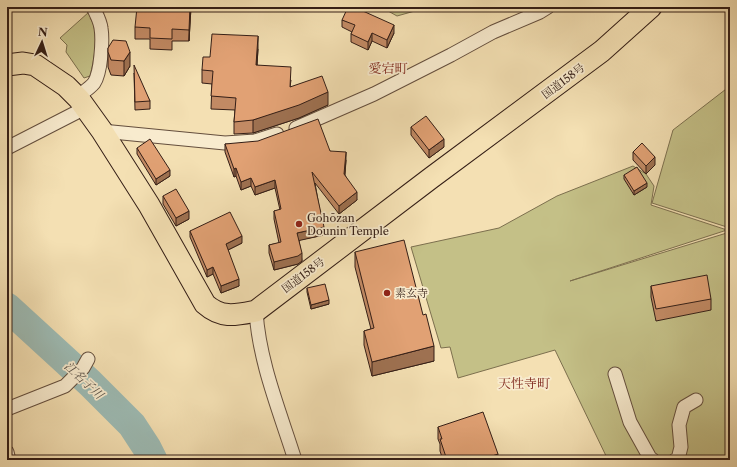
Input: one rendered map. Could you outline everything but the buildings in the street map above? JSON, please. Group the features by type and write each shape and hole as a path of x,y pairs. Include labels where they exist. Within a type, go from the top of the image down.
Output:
{"highway":[{"name":"国道158号","path":"7,65 23,63 35,65 66,86 81,102 102,131 149,205 205,304 222,314 233,315 256,311 424,183 596,56 651,7"}],"street":[{"path":"7,148 81,102 95,81 102,49 101,28 93,7"},
{"path":"102,131 225,143 255,141 302,125 374,94 493,32 540,12 548,7"},
{"path":"256,311 257,330 268,376 295,460"},
{"path":"7,409 65,386 85,363"},
{"path":"615,374 630,422 650,458 653,460"},
{"path":"675,460 678,459 681,447 678,425 684,407 696,400"},
{"path":"7,452 9,460"}],"shaded area":[{"path":"381,7 429,7 397,16"},
{"path":"89,12 92,16 90,18 95,30 95,46 90,76 84,78 66,52 67,45 60,38"},
{"path":"730,86 730,228 652,203 673,130"},
{"path":"633,166 646,174 654,186 651,205 727,230 570,281 730,232 730,460 608,460 555,350 458,378 450,347 441,348 411,247 499,228 557,196"}],"waterway":[{"name":"江名子川","path":"7,307 90,383 132,425 153,460"}],"place":[{"name":"Gohōzan Dounin Temple","path":"299,224"},
{"name":"素玄寺","path":"387,293"}],"district":[{"name":"愛宕町","path":"388,68"},
{"name":"天性寺町","path":"524,383"}]}
